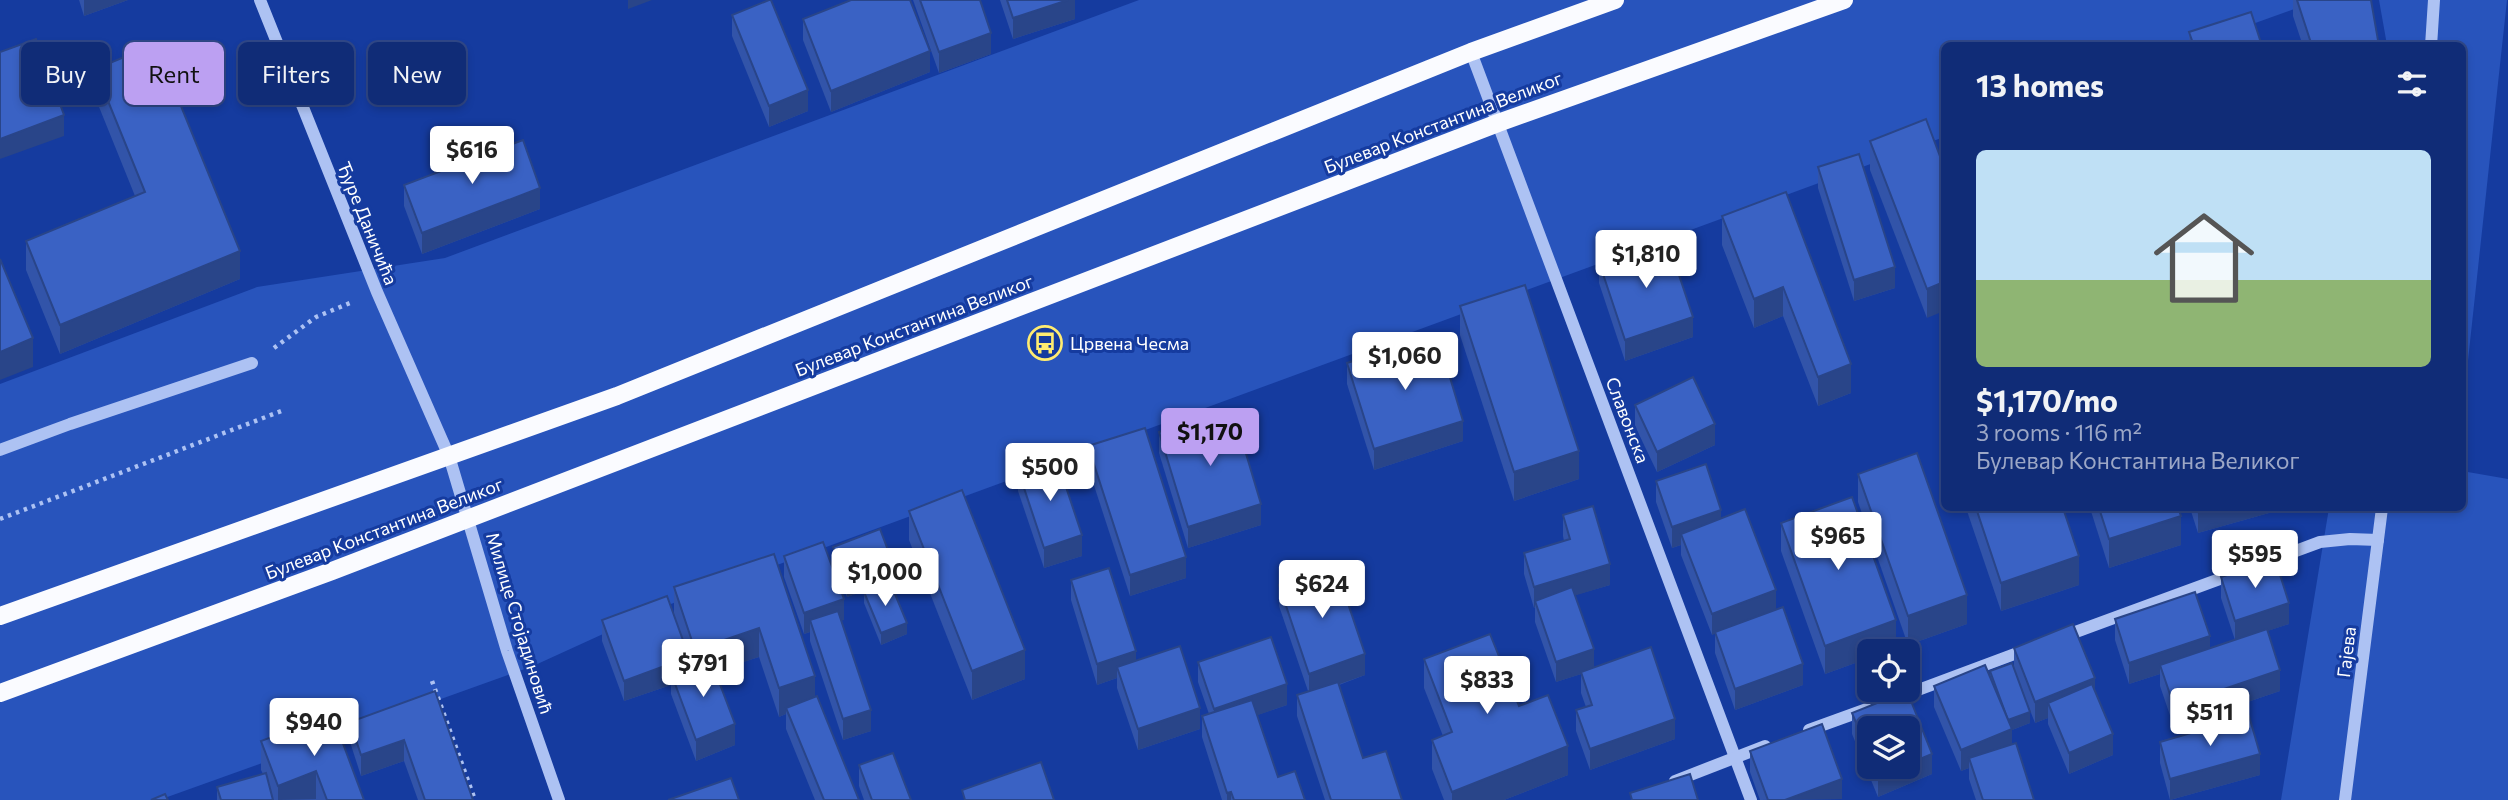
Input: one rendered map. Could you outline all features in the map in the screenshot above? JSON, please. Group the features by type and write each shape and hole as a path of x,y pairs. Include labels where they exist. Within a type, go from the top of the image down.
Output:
{"main road":[{"path":"0,616 617,396 1471,52 1615,0"},
{"name":"Булевар Константина Великог","path":"0,693 469,518 1498,123 1843,0"}],"street":[{"name":"Ђуре Даничића","path":"260,0 377,292 449,456"},
{"path":"2431,42 2434,0"},
{"name":"Славонска","path":"1471,52 1751,800"},
{"path":"0,450 252,363"},
{"name":"Милице Стојадиновић","path":"449,456 507,651 559,800"},
{"name":"Гајева","path":"2345,800 2382,511"},
{"path":"2047,642 2320,542 2378,540"},
{"path":"1801,733 2034,647"},
{"path":"1662,786 1775,743"}],"path":[{"path":"252,363 316,317 377,292"},
{"path":"0,519 284,410"},
{"path":"432,681 475,800"}],"shaded area":[{"path":"1139,0 2319,0 2202,42 1941,42 1941,138 660,608 533,666 159,800 0,800 0,384 257,287 445,258"},
{"path":"2379,0 2507,0 2466,379 2466,42 2386,42"},
{"path":"2466,472 2508,479 2508,800 2281,800 2329,511 2466,511"}],"building":[{"path":"769,0 808,90 769,106 732,15"},
{"path":"851,0 910,0 930,51 831,91 803,19"},
{"path":"920,0 980,0 991,33 939,52"},
{"path":"1007,0 1068,0 1013,18"},
{"path":"2297,0 2371,0 2378,42 2311,42"},
{"path":"2251,12 2261,42 2193,42 2189,32"},
{"path":"21,44 21,105 60,105 64,115 0,139 0,52"},
{"path":"124,57 124,105 181,105 240,251 60,325 26,241 145,192 110,105 110,63"},
{"path":"1926,119 1941,159 1941,283 1927,289 1870,141"},
{"path":"523,140 540,188 422,233 404,185"},
{"path":"1859,154 1895,267 1854,280 1818,167"},
{"path":"1786,192 1851,364 1818,377 1783,287 1754,299 1722,216"},
{"path":"1667,239 1693,317 1625,340 1599,262"},
{"path":"0,259 33,338 0,352"},
{"path":"1525,285 1579,451 1514,472 1460,306"},
{"path":"1437,334 1463,421 1374,449 1347,363"},
{"path":"1693,377 1715,424 1657,452 1635,405"},
{"path":"1233,410 1261,504 1188,527 1159,432"},
{"path":"1145,428 1186,557 1130,575 1088,446"},
{"path":"1917,453 1967,595 1908,616 1858,474"},
{"path":"1056,457 1082,535 1044,548 1018,470"},
{"path":"1706,464 1721,510 1672,527 1656,481"},
{"path":"962,490 1025,650 972,671 909,511"},
{"path":"1852,497 1896,620 1825,646 1781,523"},
{"path":"1593,506 1610,564 1534,587 1524,553 1570,539 1563,515"},
{"path":"1745,509 1776,590 1712,614 1681,534"},
{"path":"1977,511 2064,511 2079,556 2001,583"},
{"path":"2100,511 2179,511 2181,516 2109,539"},
{"path":"880,529 895,569 847,586 833,547"},
{"path":"823,542 844,599 804,613 784,556"},
{"path":"774,554 815,676 779,688 759,628 695,650 674,587"},
{"path":"2275,559 2289,603 2235,621 2221,577"},
{"path":"1335,565 1365,654 1309,674 1279,585"},
{"path":"1109,568 1136,651 1097,664 1071,580"},
{"path":"890,582 907,623 881,633 864,592"},
{"path":"1572,587 1594,649 1556,662 1535,601"},
{"path":"2195,592 2210,636 2129,663 2115,619"},
{"path":"667,596 689,657 624,681 602,620"},
{"path":"1783,607 1803,664 1735,689 1715,632"},
{"path":"838,611 871,710 843,719 810,620"},
{"path":"2073,624 2095,678 2035,702 2014,648"},
{"path":"2267,629 2280,670 2174,706 2160,665"},
{"path":"1490,634 1519,706 1548,695 1568,746 1452,792 1432,740 1452,732 1424,659"},
{"path":"1271,637 1287,684 1214,709 1198,662"},
{"path":"1180,646 1200,708 1138,729 1117,667"},
{"path":"1651,647 1675,719 1590,749 1576,710 1592,705 1581,672"},
{"path":"710,658 735,724 696,740 671,673"},
{"path":"2012,663 2030,712 2008,720 1990,671"},
{"path":"1985,665 2012,729 1961,750 1934,686"},
{"path":"1338,682 1363,758 1386,751 1402,800 1331,800 1297,695"},
{"path":"2092,684 2113,734 2069,753 2048,703"},
{"path":"435,691 473,800 425,800 404,740 361,755 350,722"},
{"path":"817,696 859,800 824,800 786,708"},
{"path":"1252,700 1278,777 1295,771 1305,800 1234,800 1231,792 1227,793 1202,716"},
{"path":"1880,702 1911,702 1917,716 1857,716 1857,725 1852,713"},
{"path":"332,714 364,800 327,800 316,771 278,786 261,741"},
{"path":"2249,716 2260,754 2170,779 2160,742"},
{"path":"1822,724 1842,779 1785,800 1768,800 1750,751"},
{"path":"1920,724 1932,754 1920,759"},
{"path":"2016,743 2034,800 1983,800 1969,758"},
{"path":"893,753 911,800 872,800 859,765"},
{"path":"1041,762 1054,800 965,800 962,790"},
{"path":"266,773 273,800 221,800 217,787"},
{"path":"1690,774 1698,800 1632,800 1630,793"},
{"path":"731,778 739,800 668,800"},
{"path":"165,794 168,800 151,800"}],"place":[{"name":"Црвена Чесма","path":"1045,343"}]}
